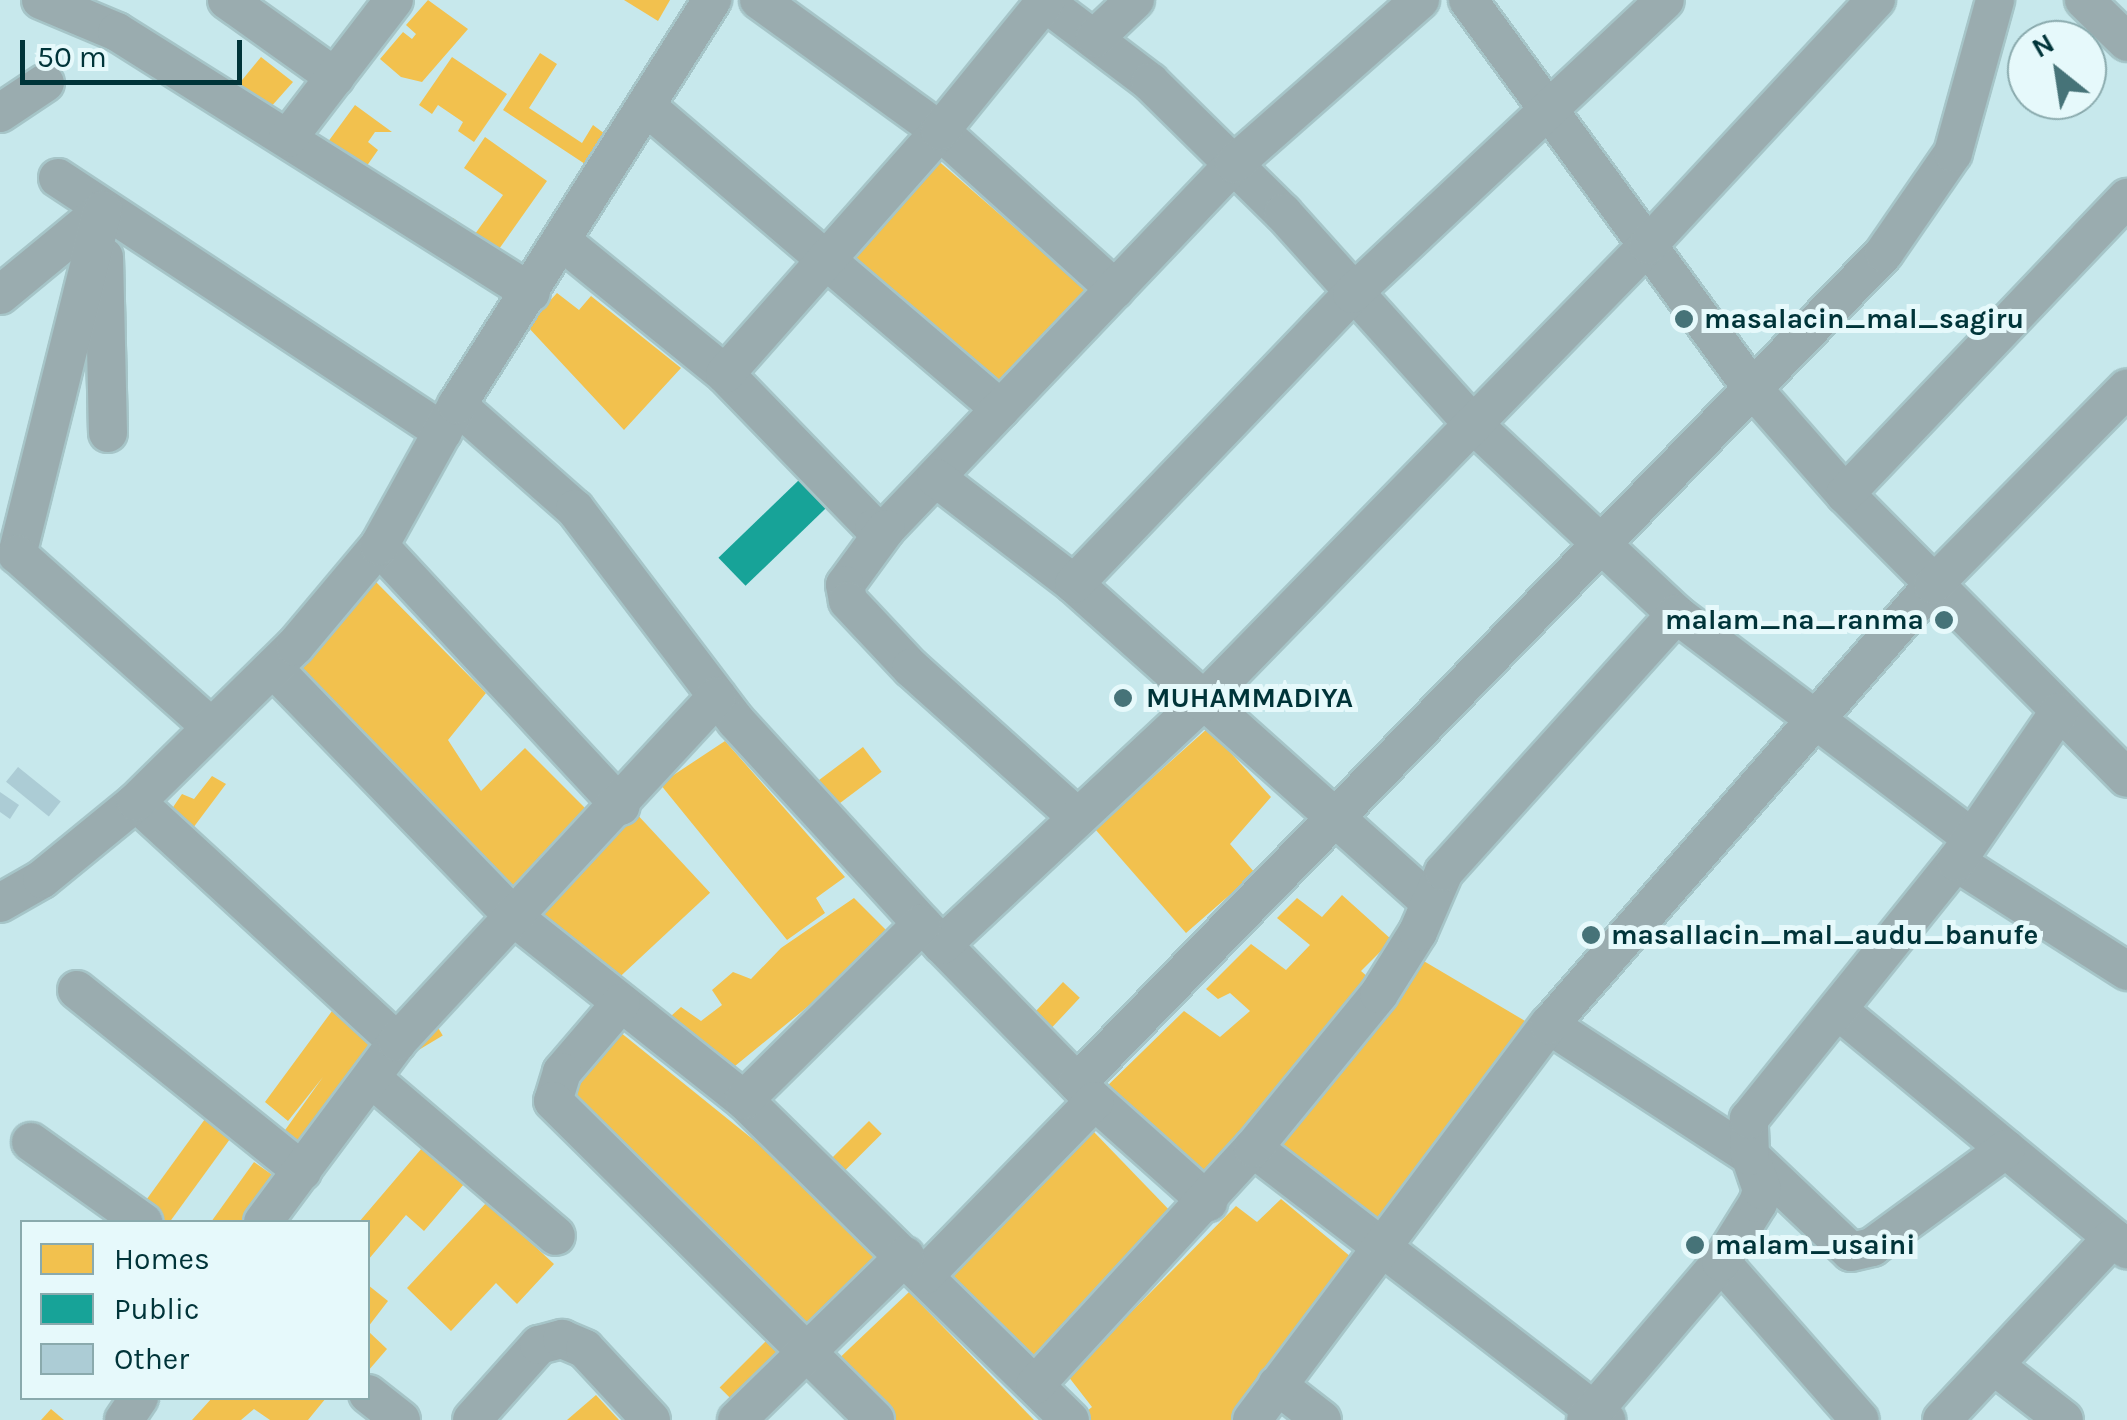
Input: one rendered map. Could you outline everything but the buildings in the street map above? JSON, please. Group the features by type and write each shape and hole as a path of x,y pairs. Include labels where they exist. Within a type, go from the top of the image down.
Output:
{"street":[{"path":"41,0 117,32 531,292"},
{"path":"227,0 335,77"},
{"path":"288,138 394,0"},
{"path":"0,904 42,879 136,802 274,668 379,546 450,418 564,243 712,0"},
{"path":"759,0 940,131 1114,289"},
{"path":"1095,38 1135,0"},
{"path":"1078,818 911,668 848,600 845,585 886,529 1234,164 1420,0"},
{"path":"1468,0 1754,389 1845,494 2127,778"},
{"path":"1074,584 1352,294 1665,0"},
{"path":"744,1100 932,934 1078,818 1202,702 1648,246 1876,0"},
{"path":"736,1420 915,1266 1086,1092 1332,816 1601,546 1884,252 1954,153 1995,0"},
{"path":"725,374 940,131 1044,1 1095,38 1234,164 1472,424 1676,614 1814,719 1964,849 2127,971"},
{"path":"0,113 45,83"},
{"path":"647,107 1000,409"},
{"path":"58,178 102,210 450,418 576,510 717,697 932,934 1086,1092 1208,1202"},
{"path":"1845,494 2127,198"},
{"path":"0,295 102,210"},
{"path":"102,210 108,433"},
{"path":"102,210 9,563 211,726"},
{"path":"564,243 725,374 874,528 886,529"},
{"path":"0,304 60,258"},
{"path":"1252,1420 1379,1244 1549,1025 1933,585 2127,388"},
{"path":"936,478 1074,584 1428,902"},
{"path":"379,546 621,806"},
{"path":"1036,1384 1254,1148 1379,994 1418,932 1444,872 1676,614"},
{"path":"274,668 515,918 744,1100 1070,1420"},
{"path":"265,1220 397,1042 621,806 717,697"},
{"path":"1254,1148 1596,1416 1721,1262 1762,1190 1750,1156 1749,1118 1964,849 2059,712"},
{"path":"136,802 397,1042"},
{"path":"78,990 302,1171"},
{"path":"621,1004 562,1072 553,1102 875,1420"},
{"path":"1839,1010 2120,1243 1942,1420"},
{"path":"1549,1025 1750,1156 1851,1252 1872,1247 2006,1148"},
{"path":"370,1078 556,1236"},
{"path":"31,1142 140,1220"},
{"path":"1721,1262 1860,1420"},
{"path":"472,1420 539,1345 562,1339 586,1349 651,1420"},
{"path":"1996,1367 2064,1420"},
{"path":"1278,1385 1322,1420"},
{"path":"370,1396 400,1420"}],"place":[{"name":"masalacin_mal_sagiru","path":"1684,319"},
{"name":"malam_na_ranma","path":"1944,620"},
{"name":"MUHAMMADIYA","path":"1123,698"},
{"name":"masallacin_mal_audu_banufe","path":"1591,935"},
{"name":"malam_usaini","path":"1695,1245"}]}
